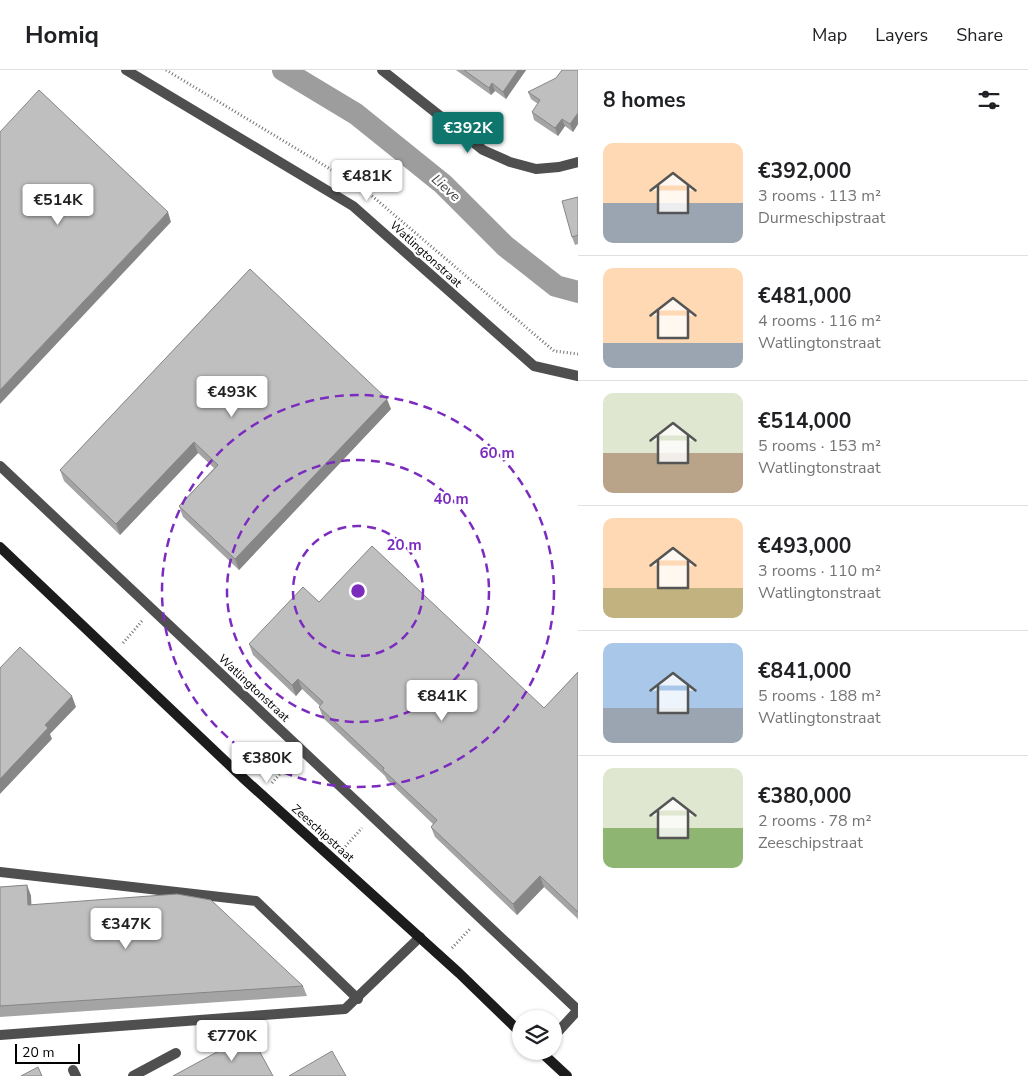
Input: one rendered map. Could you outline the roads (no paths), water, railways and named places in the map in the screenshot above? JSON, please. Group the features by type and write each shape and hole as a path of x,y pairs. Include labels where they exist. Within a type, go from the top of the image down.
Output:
{"main road":[{"name":"Zeeschipstraat","path":"0,548 262,795 420,937 512,1025"},
{"path":"550,1060 567,1076"}],"street":[{"name":"Watlingtonstraat","path":"126,70 353,206 534,366 578,376"},
{"path":"382,70 483,150 510,162 536,169 559,167 578,162"},
{"name":"Watlingtonstraat","path":"0,466 578,1010 562,1027"},
{"path":"0,872 256,901 358,999"},
{"path":"0,1034 345,1009 358,999 420,937"},
{"path":"133,1076 176,1054"}],"waterway":[{"name":"Lieve","path":"283,70 356,114 443,184 505,246 556,286 578,292"}]}
